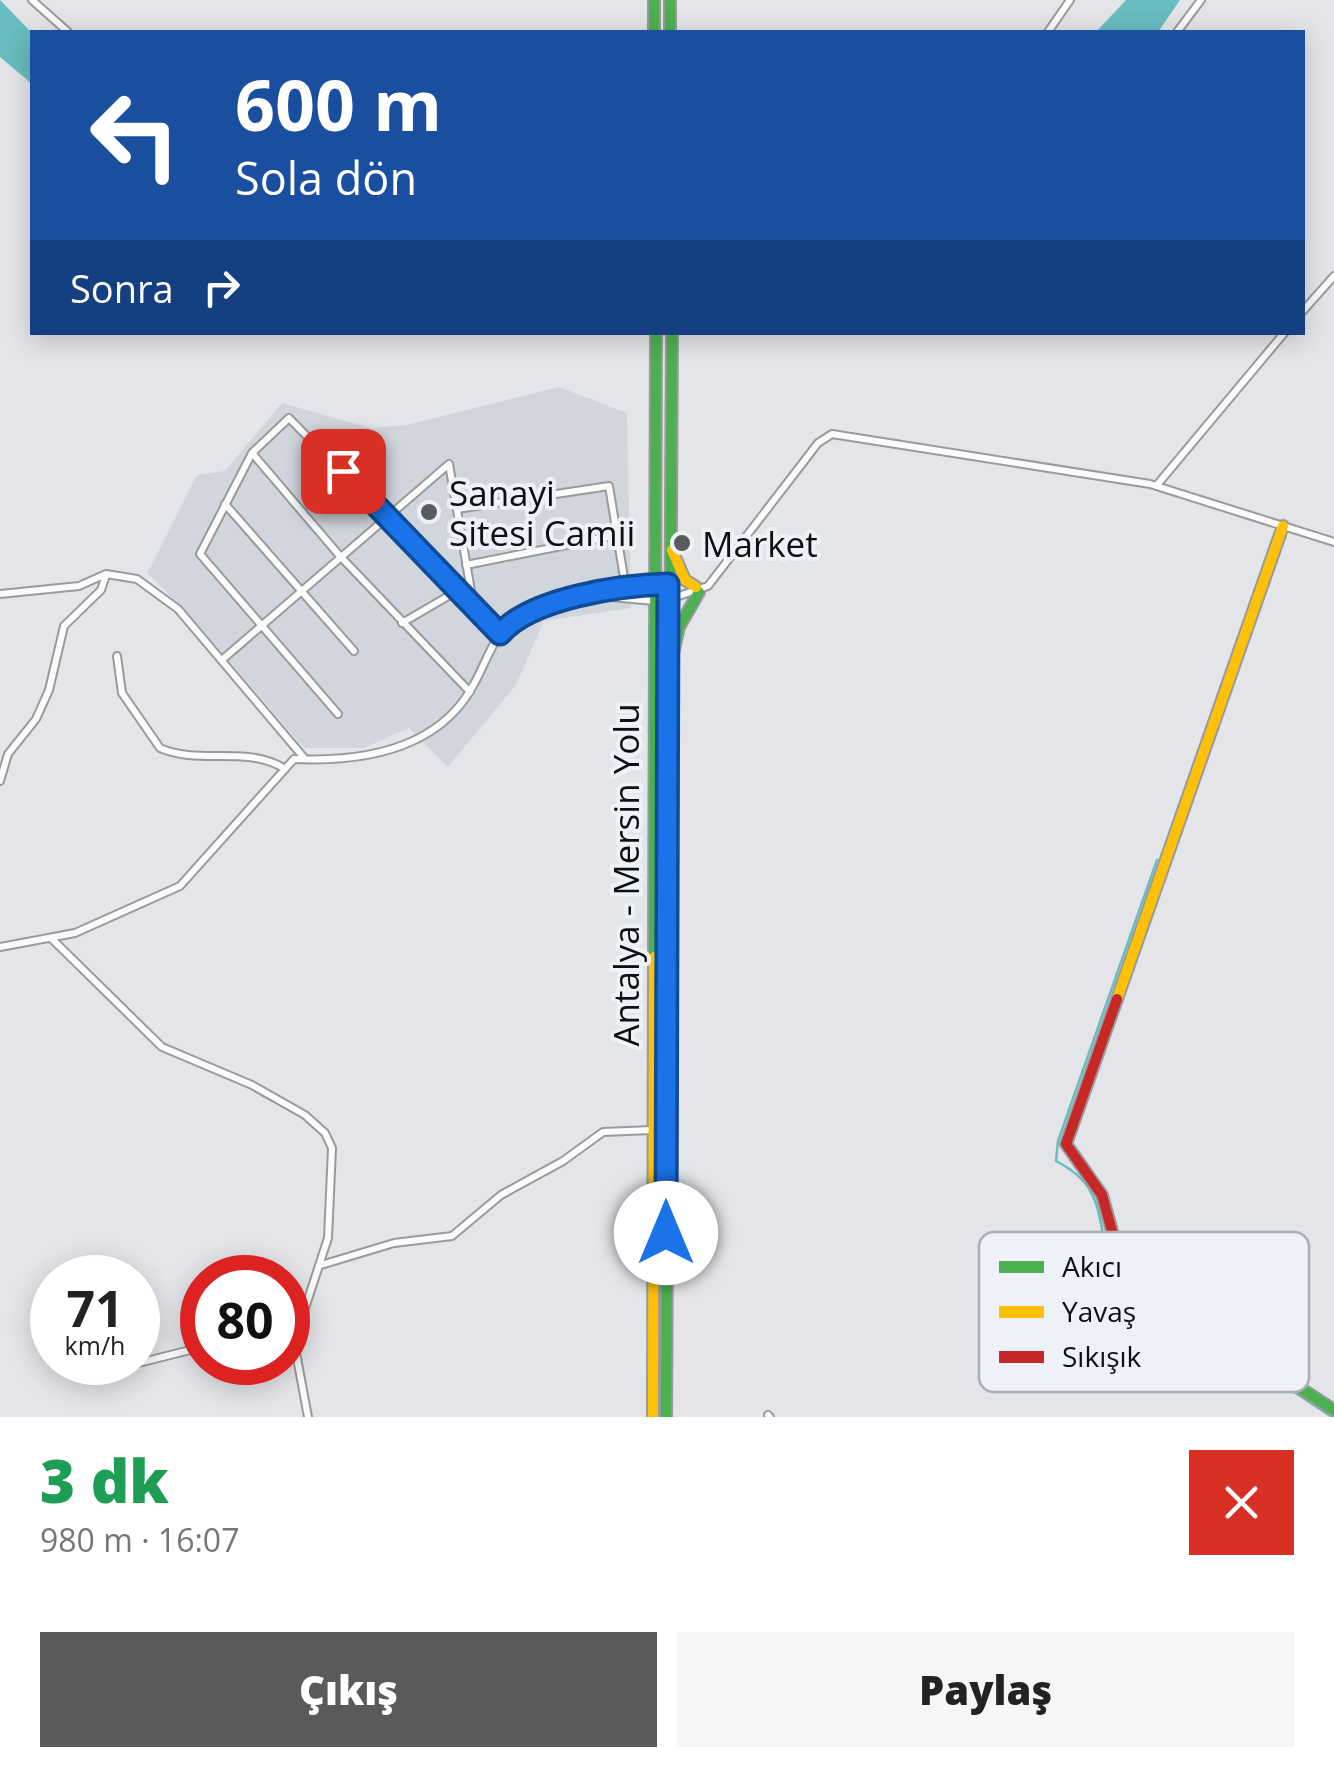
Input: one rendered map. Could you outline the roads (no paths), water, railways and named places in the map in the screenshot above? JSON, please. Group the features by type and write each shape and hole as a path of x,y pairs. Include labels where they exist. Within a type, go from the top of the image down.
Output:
{"main road":[{"path":"654,0 654,30"},
{"path":"670,0 670,30"},
{"name":"Antalya - Mersin Yolu","path":"653,1417 656,335"},
{"name":"Antalya - Mersin Yolu","path":"666,1417 667,676 672,337"},
{"path":"1109,1232 1103,1197 1093,1177 1070,1157 1066,1144 1283,526"},
{"path":"667,676 680,627 701,588 681,574 669,542"},
{"path":"654,584 668,584"},
{"path":"654,601 668,600"},
{"path":"1306,1392 1334,1410"}],"street":[{"path":"32,0 66,30"},
{"path":"1049,30 1070,0"},
{"path":"1178,30 1200,0"},
{"path":"1305,309 1334,276"},
{"path":"1157,486 1283,335"},
{"path":"338,714 200,554 252,453 289,418 500,634"},
{"path":"668,600 701,588 818,443 832,434 1157,486 1334,542"},
{"path":"252,453 339,555 470,692"},
{"path":"223,658 449,464 474,608"},
{"path":"456,509 610,486 626,590"},
{"path":"226,504 354,651"},
{"path":"466,565 617,534"},
{"path":"0,781 8,754 36,719 49,690 64,626 102,590 106,574"},
{"path":"0,594 79,586 106,574 137,579 178,608 306,760"},
{"path":"0,947 52,939 180,886 282,767 294,759 348,760 396,748 425,735 470,692 500,634 530,608 654,584"},
{"path":"668,584 701,588"},
{"path":"402,623 457,591"},
{"path":"594,596 654,601"},
{"path":"117,656 122,693 160,748 184,754 269,760 282,767"},
{"path":"52,939 94,975 162,1047 252,1085 318,1124 332,1148 332,1168 328,1238 310,1295"},
{"path":"321,1265 394,1243 452,1236 501,1195 563,1161 603,1132 652,1130"},
{"path":"302,1385 308,1417"}],"water":[{"path":"0,0 30,31 30,82 0,57"},
{"path":"1126,0 1180,0 1159,30 1098,30"}],"waterway":[{"path":"1103,1232 1087,1185 1056,1161 1058,1141 1157,860"},
{"path":"1294,1392 1332,1417"}],"place":[{"name":"Sanayi Sitesi Camii","path":"429,512"},
{"name":"Market","path":"682,543"}]}
